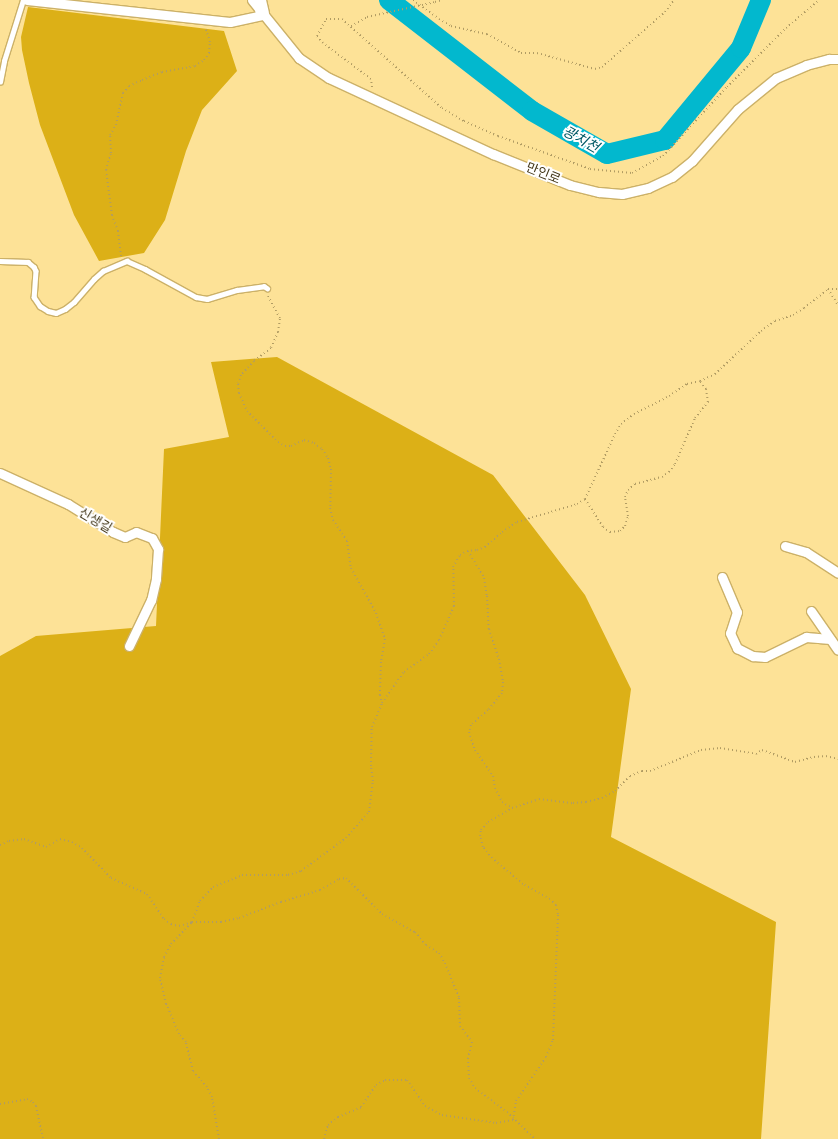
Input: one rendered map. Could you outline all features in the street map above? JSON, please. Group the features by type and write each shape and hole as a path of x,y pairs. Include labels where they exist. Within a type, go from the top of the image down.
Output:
{"street":[{"path":"27,0 230,22 262,9"},
{"name":"만인로","path":"252,0 262,9 287,46 308,65 329,78 493,154 570,185 599,192 622,194 648,188 672,177 692,162 738,109 776,78 806,65 829,59 838,59"},
{"name":"신생길","path":"0,473 68,504 113,532 125,537 136,532 152,538 158,549 156,579 151,600 129,646"},
{"path":"785,546 806,552 838,573"},
{"path":"722,577 737,612 730,633 737,648 753,656 765,656 806,637 830,638"},
{"path":"812,611 838,650"}],"lane":[{"path":"0,82 4,61 23,0"},
{"path":"0,261 28,262 34,267 36,271 34,297 40,306 48,311 56,313 65,309 74,302 103,271 123,262 133,262 196,298 207,299 237,290 264,286 266,288"}],"path":[{"path":"413,0 451,26 487,34 521,53 537,53 595,69 602,67 665,12 674,0"},
{"path":"351,26 367,17 442,0"},
{"path":"374,98 371,79 323,44 317,36 326,19 342,19 442,108 464,121 498,136 590,169 632,173 663,156 786,28 819,0"},
{"path":"123,262 120,253 118,230 112,215 106,170 112,153 110,135 116,125 123,93 129,86 142,80 162,72 195,66 204,60 209,53 210,42 204,20"},
{"path":"266,288 271,305 280,319 278,332 271,348 254,360 241,375 238,384 240,393 247,411 278,442 285,446 292,446 304,440 314,443 322,449 328,458 331,469 330,508 333,520 347,541 351,568 376,613 385,639 381,662 380,695 382,702"},
{"path":"219,1139 212,1097 207,1087 193,1071 186,1042 179,1034 166,1004 160,978 164,957 171,944 192,922 200,901 213,887 242,875 288,875 301,871 332,849 356,828 369,812 372,800 372,727 382,702 404,672 429,654 439,640 454,606 452,577 453,567 456,560 467,550 477,550 485,547 502,532 517,522 577,504 584,499 615,434 622,424 634,414 669,396 687,384 700,381 715,374 761,331 775,321 793,315 828,289 838,289"},
{"path":"828,289 838,305"},
{"path":"584,499 603,527 610,532 620,531 625,526 628,516 625,497 628,490 635,484 662,477 669,472 675,464 695,418 708,402 706,389 700,381"},
{"path":"467,550 484,578 487,596 489,629 499,659 503,682 502,692 488,710 470,725 469,732 475,750 493,776 495,788 502,802 512,808"},
{"path":"513,1120 516,1101 546,1056 553,1040 558,914 556,905 550,899 523,884 492,858 483,848 480,836 481,830 488,822 512,808 540,799 573,803 586,802 602,798 616,791 630,776 650,771 701,750 720,748 756,754 762,750 795,762 814,757 826,756 838,759"},
{"path":"0,845 9,841 24,839 46,847 60,839 72,842 82,848 111,878 147,894 164,919 171,924 179,926 192,922 221,922 239,918 281,902 320,890 339,879 346,878 382,914 416,932 426,945 439,953 445,963 459,998 460,1026 472,1042 468,1058 469,1078 475,1088 507,1112 513,1120 535,1139"},
{"path":"324,1139 328,1125 338,1117 361,1107 376,1085 385,1080 407,1080 426,1106 442,1115 496,1123 513,1120"},
{"path":"0,1104 27,1099 33,1102 36,1106 42,1139"}],"shaded area":[{"path":"28,7 224,31 237,71 202,110 186,151 165,220 144,253 99,261 74,215 40,125 29,83 22,50 21,37"},
{"path":"277,357 493,475 585,595 631,689 611,837 776,922 761,1139 0,1139 0,656 36,636 156,626 164,449 229,437 211,362"}],"waterway":[{"name":"광치천","path":"389,0 532,111 607,154 665,140 741,48 761,0"}]}
